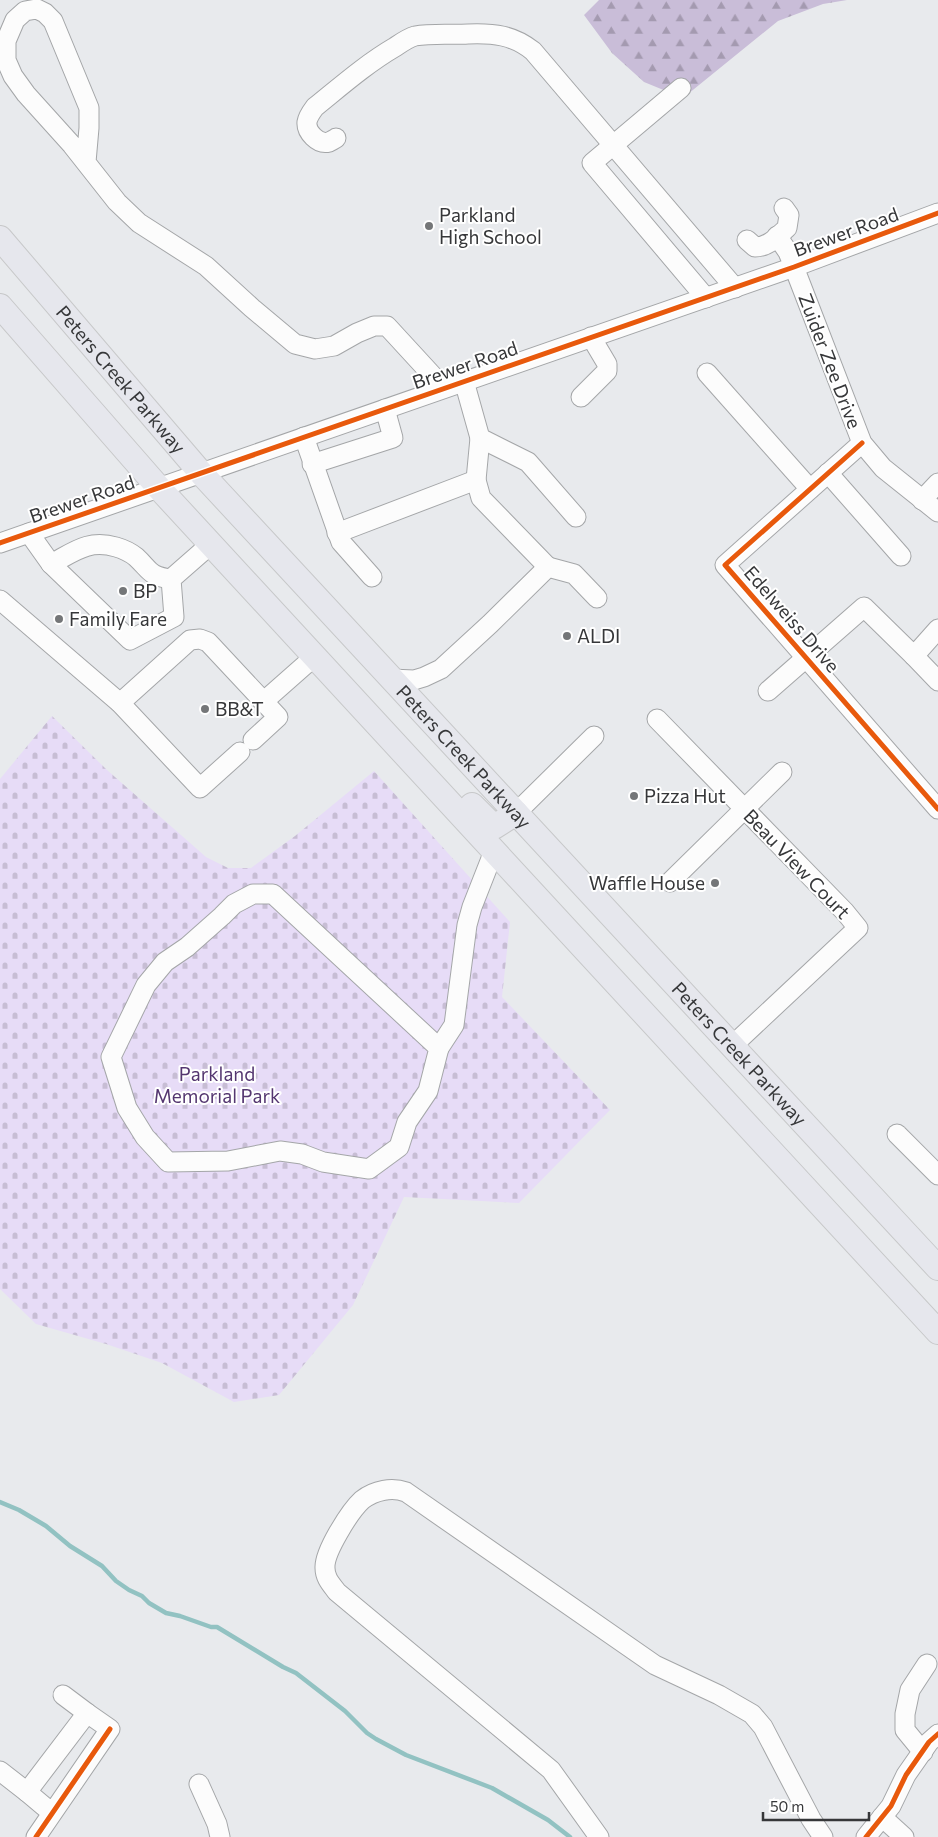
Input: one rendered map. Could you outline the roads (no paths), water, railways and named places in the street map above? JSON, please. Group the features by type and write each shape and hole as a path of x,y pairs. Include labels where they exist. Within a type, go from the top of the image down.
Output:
{"main road":[{"name":"Peters Creek Parkway","path":"0,238 200,473 938,1268"},
{"path":"0,306 159,488 938,1332"},
{"path":"318,660 437,769 494,827 516,813"}],"street":[{"path":"86,162 89,108 53,21 35,4 15,20 6,41 6,60 13,76 26,94 86,162 117,202 139,223 206,266 295,344 315,349 334,346 374,326 387,326 444,388"},
{"path":"336,138 329,142 322,142 315,138 309,131 307,123 309,116 315,107 374,59 414,36 482,34 506,36 526,45 533,51 735,288"},
{"path":"681,88 592,164 706,298"},
{"path":"747,240 755,247 760,247 766,245 787,228 789,215 784,208"},
{"name":"Brewer Road","path":"0,543 735,288 938,213"},
{"name":"Zuider Zee Drive","path":"777,236 788,252 862,443 883,468 938,512"},
{"path":"581,397 608,371 607,364 591,337"},
{"path":"707,372 810,489"},
{"path":"464,381 480,438 476,480 481,498 548,567 574,574 597,598"},
{"path":"312,464 393,438 384,409"},
{"path":"304,437 341,542 372,577"},
{"path":"480,438 528,462 576,517"},
{"name":"Edelweiss Drive","path":"862,443 724,565 938,809"},
{"path":"828,473 901,556"},
{"path":"337,533 476,480"},
{"path":"922,500 938,483"},
{"path":"29,533 51,564 130,640 174,617"},
{"path":"51,564 90,544 99,543 122,549 135,556 156,577 171,579 211,544"},
{"path":"391,679 414,680 441,669 548,567"},
{"path":"171,579 174,617 190,640"},
{"path":"0,600 120,703 200,788 278,717 208,642 200,639 190,640 120,703"},
{"path":"768,691 864,607 938,681"},
{"path":"914,656 938,629"},
{"path":"263,702 318,660"},
{"name":"Beau View Court","path":"657,719 845,912 858,928 732,1046"},
{"path":"516,813 594,736"},
{"path":"670,882 743,808 782,772"},
{"path":"438,1048 273,894 253,894 234,904 187,947 165,962 146,985 111,1057 128,1108 145,1137 168,1162 228,1161 280,1151 302,1154 323,1162 369,1169 399,1147 407,1122 428,1092 438,1048 454,1026 467,925 494,851"},
{"path":"897,1134 938,1174"},
{"path":"599,1837 551,1770 337,1592 328,1581 325,1567 330,1550 341,1527 362,1500 379,1491 397,1489 406,1492 655,1665 719,1695 752,1714 763,1727 823,1837"},
{"path":"922,1752 906,1730 905,1714 910,1690 927,1664"},
{"path":"36,1837 110,1729 63,1695"},
{"path":"27,1792 87,1713"},
{"path":"866,1837 891,1806 906,1776 922,1752 938,1734"},
{"path":"0,1771 52,1813"},
{"path":"200,1784 217,1824 220,1837"},
{"path":"882,1817 904,1837"}],"waterway":[{"path":"0,1502 19,1510 46,1526 70,1546 102,1566 116,1581 166,1613 211,1627 217,1627 296,1673 345,1711 367,1733 376,1739 406,1755 492,1788 548,1820 570,1837"}],"place":[{"name":"Parkland High School","path":"429,226"},
{"name":"BP","path":"123,591"},
{"name":"Family Fare","path":"59,619"},
{"name":"ALDI","path":"567,636"},
{"name":"BB&T","path":"205,709"},
{"name":"Pizza Hut","path":"634,796"},
{"name":"Waffle House","path":"715,883"}],"park label":[{"name":"Parkland Memorial Park","path":"217,1085"}]}
